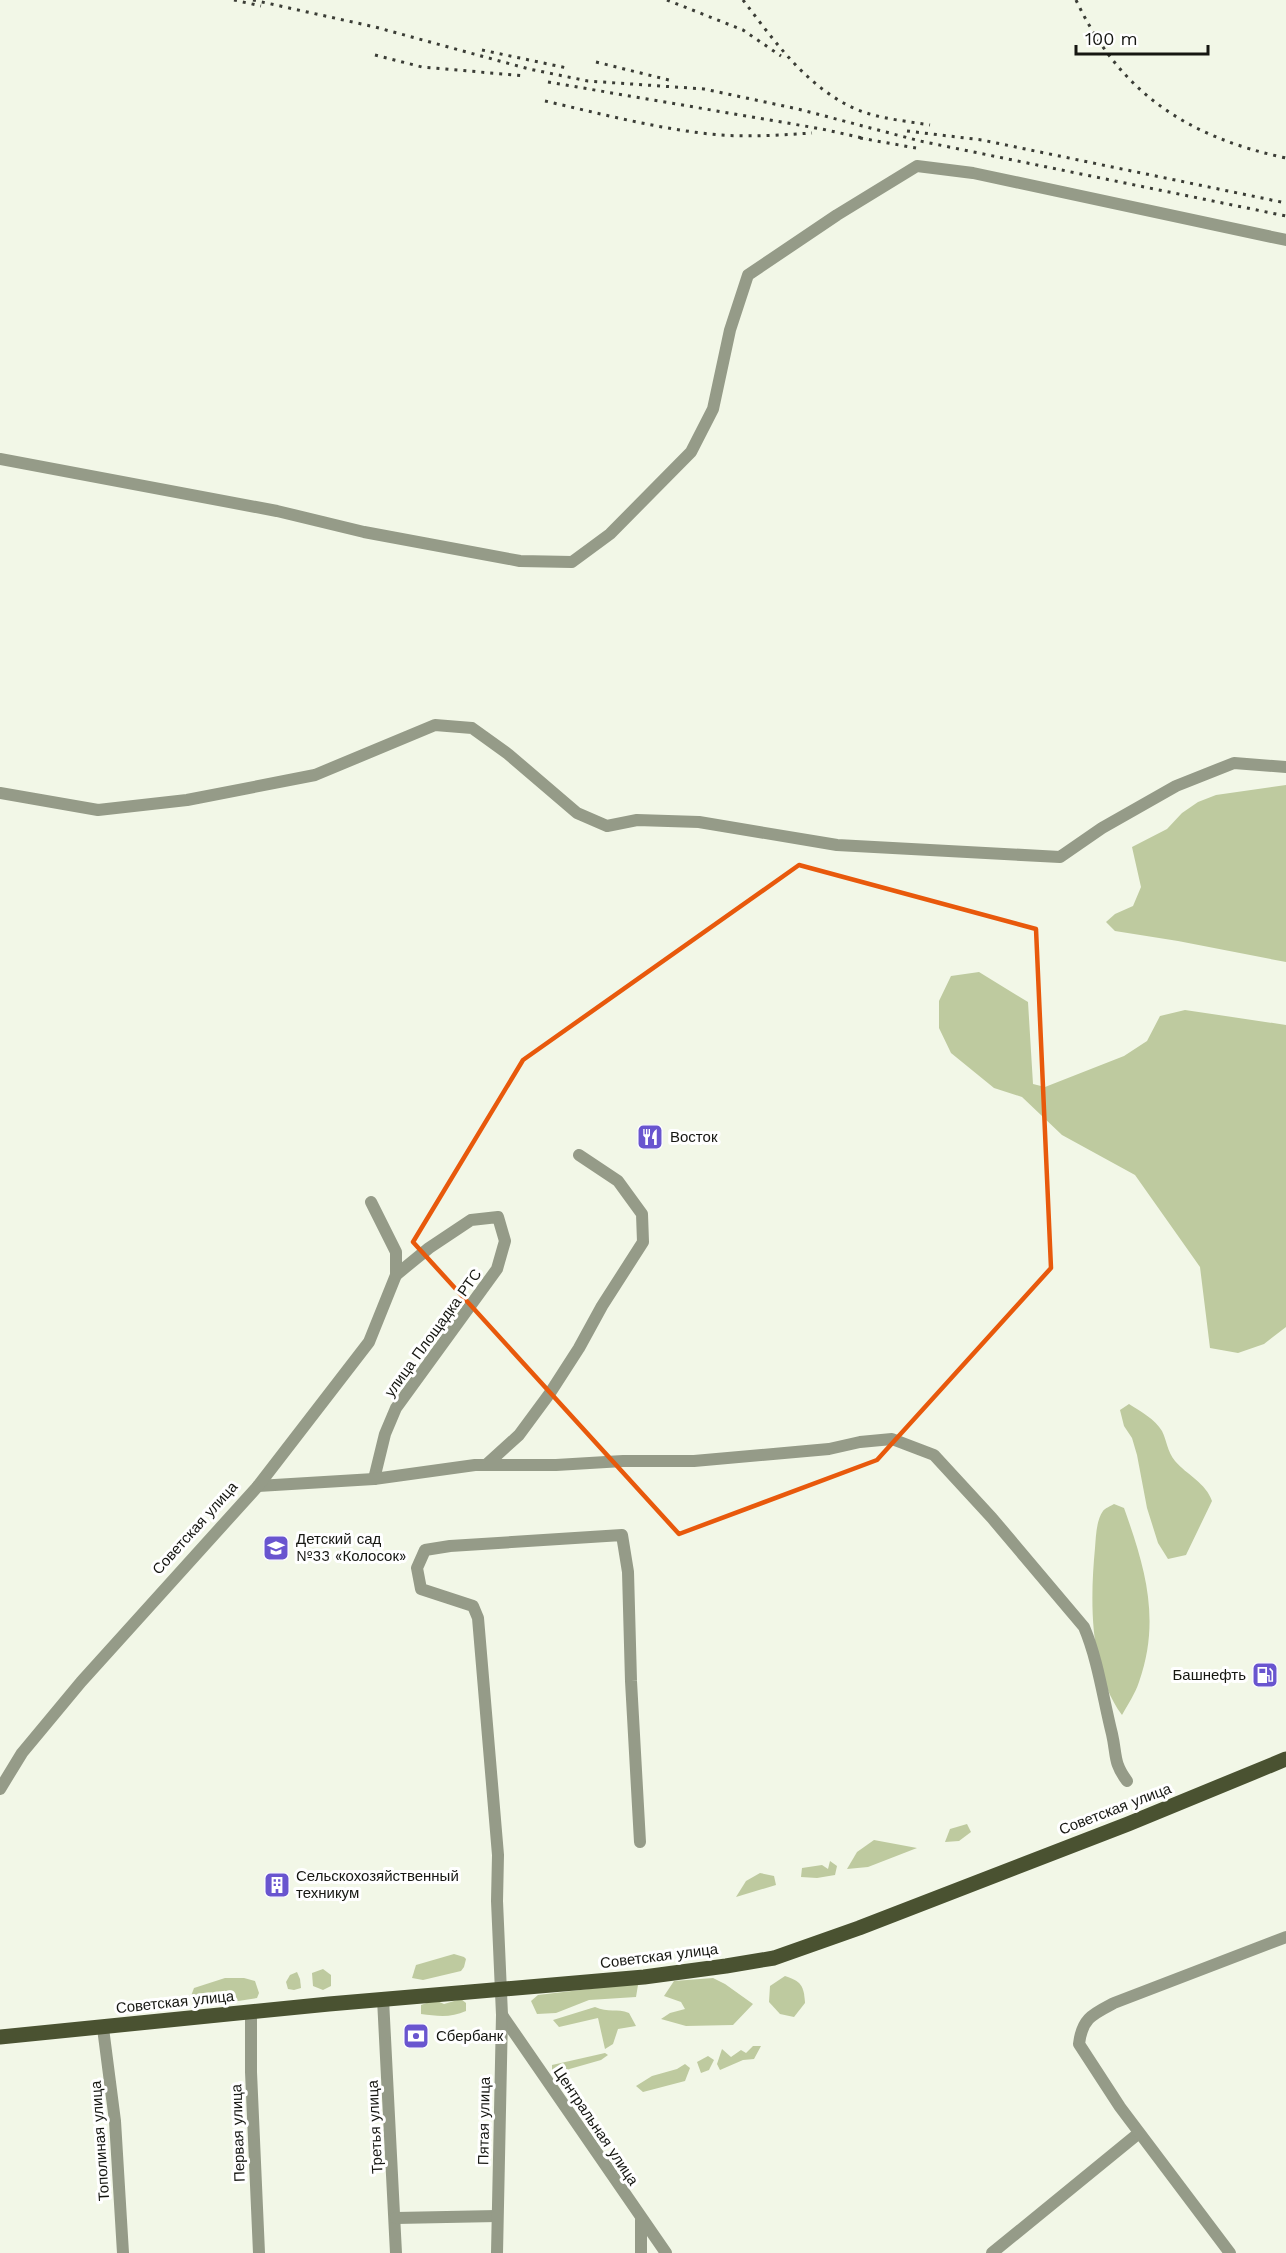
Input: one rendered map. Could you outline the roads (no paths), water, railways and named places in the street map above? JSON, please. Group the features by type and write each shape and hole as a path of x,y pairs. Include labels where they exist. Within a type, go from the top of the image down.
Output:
{"main road":[{"name":"Советская улица","path":"0,2037 383,1999 644,1977 774,1958 859,1928 1128,1824 1286,1759"}],"street":[{"path":"0,459 230,502 364,532 520,561 572,562 610,534 691,452 713,409 730,330 747,275 916,166 973,173 1286,240"},
{"path":"0,793 98,810 187,800 315,775 435,725 472,728 508,754 578,813 607,826 637,820 699,822 837,845 1060,857 1102,828 1176,786 1234,763 1286,767"},
{"path":"486,1465 519,1435 550,1393 643,1242 642,1214 618,1181 579,1155"},
{"name":"улица Площадка РТС","path":"258,1486 369,1342 396,1275 396,1252 371,1202"},
{"name":"улица Площадка РТС","path":"374,1479 385,1434 396,1408 497,1269 505,1241 498,1216 471,1220 429,1248 396,1275"},
{"path":"258,1486 374,1479 486,1465 694,1461 829,1449 860,1442 892,1439 934,1455 992,1518 1084,1626 1091,1642 1117,1767 1127,1781"},
{"name":"Советская улица","path":"0,1789 22,1753 81,1682 258,1486"},
{"name":"Пятая улица","path":"498,2253 502,2015 497,1900 498,1855 478,1618 473,1606 422,1589 417,1569 425,1550 450,1546 622,1535 628,1572 631,1681 640,1842"},
{"path":"1230,2253 1139,2133 1078,2044 1080,2031 1089,2017 1114,2003 1285,1938"},
{"name":"Третья улица","path":"383,1999 396,2253"},
{"name":"Первая улица","path":"251,2012 251,2072 259,2253"},
{"name":"Центральная улица","path":"502,2015 666,2253"},
{"name":"Тополиная улица","path":"103,2028 115,2121 123,2253"},
{"path":"992,2253 1139,2133"},
{"path":"396,2218 497,2216"},
{"path":"641,2253 642,2220"}],"railway":[{"path":"234,0 261,6"},
{"path":"253,0 375,27 529,69 588,81 704,89 798,109 920,141 1286,216"},
{"path":"667,0 743,30 781,56"},
{"path":"743,0 780,48 823,90 858,110 876,116 930,125"},
{"path":"1076,0 1113,61 1160,106 1218,138 1286,158"},
{"path":"482,50 567,68"},
{"path":"375,55 422,67 526,76"},
{"path":"596,62 669,80"},
{"path":"548,82 822,129 867,139"},
{"path":"545,101 698,133 743,136 812,133"},
{"path":"907,131 982,140 1286,203"},
{"path":"860,138 916,148"}],"place":[{"name":"Восток","path":"650,1137"},
{"name":"Детский сад №33 «Колосок»","path":"276,1548"},
{"name":"Башнефть","path":"1265,1675"},
{"name":"Сельскохозяйственный техникум","path":"277,1885"},
{"name":"Сбербанк","path":"416,2036"}]}
